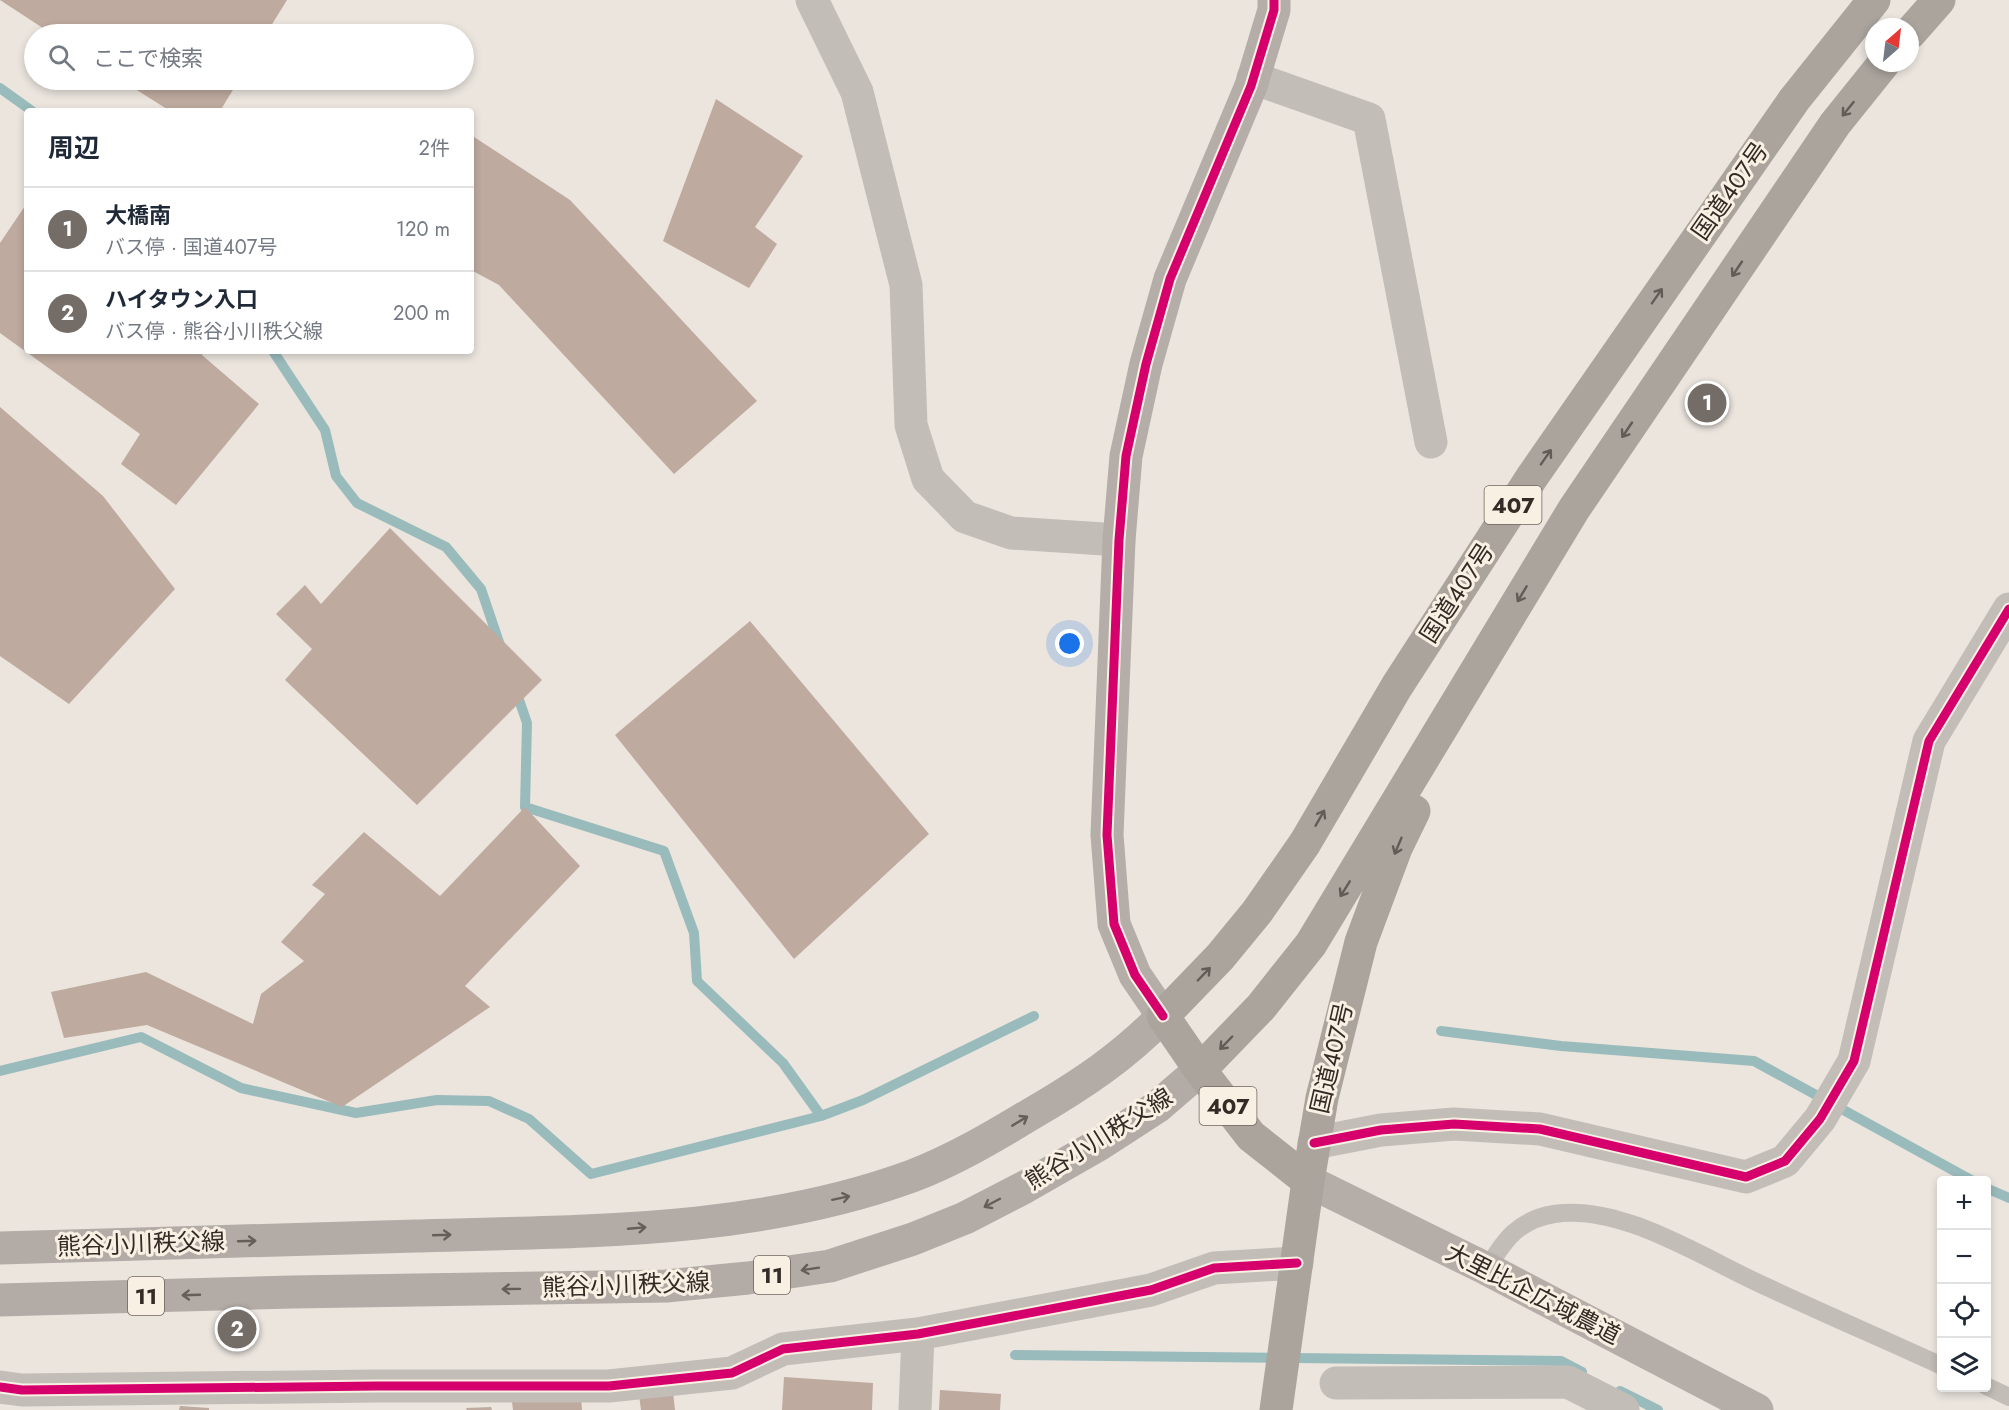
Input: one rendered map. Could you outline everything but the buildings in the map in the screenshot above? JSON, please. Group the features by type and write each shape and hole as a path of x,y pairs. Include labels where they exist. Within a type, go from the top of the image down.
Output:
{"highway":[{"name":"国道407号","path":"1163,1016 1220,957 1263,903 1305,843 1397,686 1532,477 1794,100 1874,0"},
{"path":"1919,23 1939,0"},
{"name":"国道407号","path":"1200,1070 1262,1007 1311,944 1574,508 1836,124 1877,72"},
{"name":"国道407号","path":"1278,1396 1308,1180 1324,1087 1361,942 1396,848 1494,641"},
{"name":"407","path":"1163,1016 1200,1070 1251,1136 1308,1180"}],"main road":[{"name":"熊谷小川秩父線","path":"0,1248 633,1229 784,1210 852,1196 914,1175 988,1140 1057,1100 1117,1060 1163,1016"},
{"name":"熊谷小川秩父線","path":"0,1300 292,1292 666,1286 748,1278 830,1266 923,1235 965,1218 1025,1187 1100,1144 1157,1107 1200,1070"}],"street":[{"path":"812,0 857,92 906,285 911,425 928,479 965,517 1011,533 1119,540"},
{"path":"1163,1016 1135,975 1114,924 1107,835 1119,540 1126,456 1146,364 1170,279 1253,78 1274,10 1274,0"},
{"path":"1253,78 1369,119 1431,442"},
{"path":"1314,1143 1381,1130 1454,1124 1540,1129 1746,1177 1785,1161 1820,1119 1854,1061 1929,741 2009,609"},
{"name":"大里比企広域農道","path":"1308,1180 1487,1269 1757,1410"},
{"path":"15,1396 377,1386 610,1398 732,1373 783,1349 918,1334 1150,1290 1214,1268 1297,1263"},
{"path":"915,1410 918,1334"},
{"path":"1336,1383 1568,1382 1623,1410"}],"lane":[{"path":"1487,1269 1511,1233 1530,1221 1553,1214 1596,1215 1638,1226 1765,1287 1937,1364"},
{"path":"1991,1388 2009,1397"}],"waterway":[{"path":"0,88 28,108"},
{"path":"275,354 325,430 336,476 357,503 446,547 481,589 501,648"},
{"path":"515,688 527,723 525,807 664,851 694,933 697,981 783,1063 821,1116"},
{"path":"0,1071 141,1037 241,1088 356,1113 437,1100 489,1101 529,1119 591,1174 821,1116 863,1100 1034,1016"},
{"path":"1441,1031 1561,1046 1754,1061 1964,1176"},
{"path":"1991,1190 2009,1198"},
{"path":"1015,1355 1561,1361 1582,1372"},
{"path":"1620,1391 1658,1410"}],"cycle path":[{"path":"1163,1016 1135,975 1114,924 1107,835 1119,540 1126,456 1146,364 1170,279 1251,86 1274,10 1274,0"},
{"path":"1314,1143 1381,1130 1454,1124 1540,1129 1746,1177 1785,1161 1820,1119 1854,1061 1929,741 2009,609"},
{"path":"0,1387 22,1390 609,1386 732,1373 783,1349 918,1334 1151,1290 1214,1268 1297,1263"}],"place":[{"name":"大橋南","path":"1707,403"},
{"name":"ハイタウン入口","path":"237,1329"}]}
